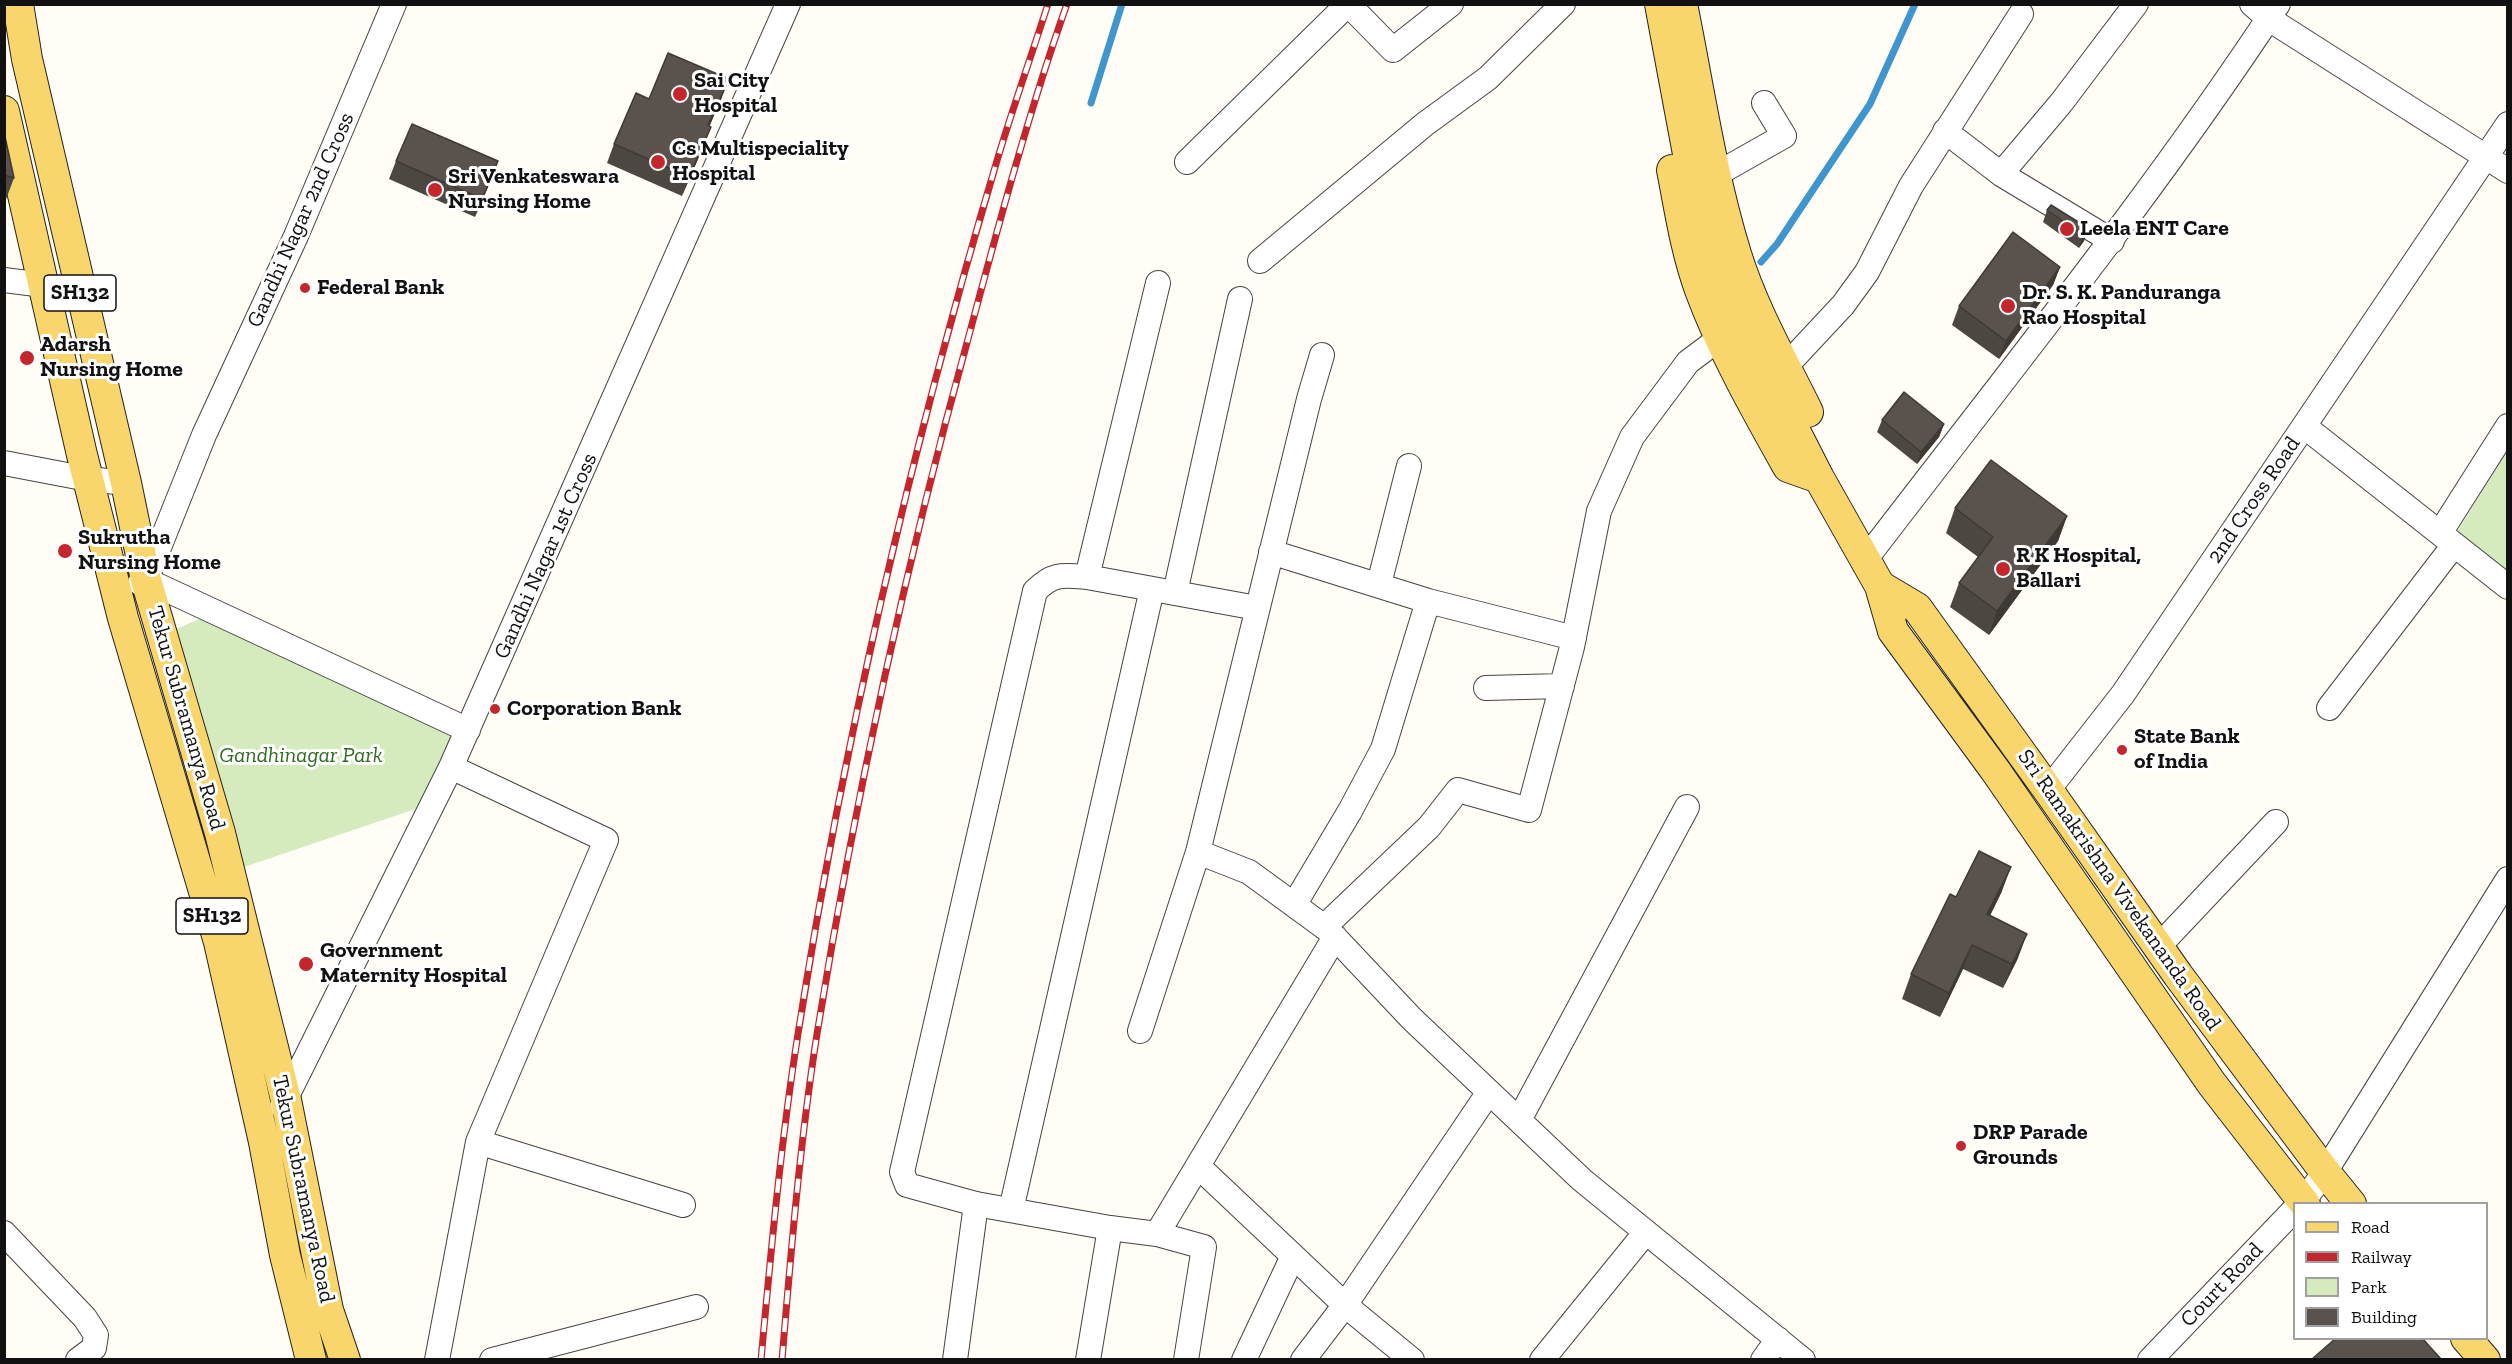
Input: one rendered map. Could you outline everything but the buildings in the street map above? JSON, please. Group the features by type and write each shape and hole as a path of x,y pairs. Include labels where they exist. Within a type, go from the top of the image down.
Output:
{"main road":[{"name":"Tekur Subramanya Road","path":"18,4 27,59 126,483 146,580 220,833 286,1100 328,1311 345,1359"},
{"path":"1640,4 1687,248 1700,290 1720,338 1788,467 1819,478 1821,441 1737,256 1715,175 1682,4"},
{"name":"Sri Ramakrishna Vivekananda Road","path":"1660,4 1694,186 1716,261 1742,327 1819,478 1880,586 1893,631 1995,770 2212,1084 2299,1202"},
{"name":"SH132","path":"4,111 85,467"},
{"name":"Tekur Subramanya Road","path":"85,467 117,595 219,942 264,1143 285,1255 311,1359"},
{"name":"Sri Ramakrishna Vivekananda Road","path":"1880,586 1917,608 2158,947 2325,1172 2350,1202"},
{"path":"2468,1340 2485,1359"}],"street":[{"name":"Gandhi Nagar 2nd Cross","path":"146,580 204,435 296,236 394,4"},
{"name":"Gandhi Nagar 1st Cross","path":"264,1143 451,767 788,4"},
{"path":"1187,162 1348,4 1393,50 1451,4"},
{"path":"1260,261 1425,123 1488,78 1563,4"},
{"path":"2001,174 2061,103 2136,4"},
{"path":"1865,560 2112,241 2238,66 2266,9 2508,171"},
{"path":"1786,366 1843,305 1867,272 1911,186 2021,14"},
{"path":"1715,175 1784,136 1764,104"},
{"name":"2nd Cross Road","path":"2048,790 2123,694 2508,124"},
{"path":"1945,131 2001,174 2112,241"},
{"path":"4,280 44,285"},
{"path":"1087,577 1158,283"},
{"path":"1011,1210 1164,591 1240,299"},
{"path":"1157,1234 1198,1166 1329,932 1429,827 1458,790 1529,810 1574,638 1599,512 1632,436 1688,362 1720,338"},
{"path":"1140,1031 1198,852 1257,608 1322,355"},
{"path":"2304,426 2508,587"},
{"path":"2329,708 2447,539 2508,426"},
{"path":"4,463 85,467 126,483"},
{"path":"1379,584 1409,466"},
{"path":"1271,552 1428,601 1574,638"},
{"path":"1186,1359 1204,1247 1157,1234 976,1204 907,1185 902,1172 1035,591 1046,580 1060,575 1087,577 1257,608"},
{"path":"117,595 146,580 468,730"},
{"path":"1294,905 1350,811 1383,749 1428,601"},
{"path":"1486,688 1562,686"},
{"path":"437,1359 478,1142 606,840 451,767"},
{"path":"1519,1120 1687,807"},
{"path":"2158,947 2276,822"},
{"path":"1198,852 1249,872 1329,932 1412,1019 1582,1180 1803,1359"},
{"name":"Court Road","path":"2303,1202 2500,907 2508,879"},
{"path":"1303,1359 1345,1305 1489,1092"},
{"path":"478,1142 683,1205"},
{"path":"1198,1166 1345,1305 1412,1359"},
{"path":"955,1359 976,1204"},
{"name":"Court Road","path":"2150,1359 2293,1213"},
{"path":"1088,1359 1110,1228"},
{"path":"1542,1359 1646,1232"},
{"path":"4,1233 85,1318 96,1335 94,1348 78,1359"},
{"path":"1244,1359 1293,1256"},
{"path":"492,1359 696,1307"},
{"path":"1763,1359 1778,1339"}],"green space":[{"path":"2507,452 2507,571 2457,532"},
{"name":"Gandhinagar Park","path":"202,618 462,733 427,805 244,867 173,630"}],"waterway":[{"path":"1091,103 1122,4"},
{"path":"1761,262 1777,244 1870,104 1915,4"}],"railway":[{"path":"761,1360 792,1074 816,924 858,705 908,487 965,271 1008,124 1048,4"},
{"path":"782,1360 801,1156 817,1034 848,859 883,684 945,425 1026,129 1067,4"}],"place":[{"name":"Sai City Hospital","path":"680,94"},
{"name":"Cs Multispeciality Hospital","path":"658,162"},
{"name":"Sri Venkateswara Nursing Home","path":"435,190"},
{"name":"Leela ENT Care","path":"2067,229"},
{"name":"Federal Bank","path":"305,288"},
{"name":"Dr. S. K. Panduranga Rao Hospital","path":"2008,306"},
{"name":"Adarsh Nursing Home","path":"27,358"},
{"name":"Sukrutha Nursing Home","path":"65,551"},
{"name":"R K Hospital, Ballari","path":"2003,569"},
{"name":"Corporation Bank","path":"495,709"},
{"name":"State Bank of India","path":"2122,750"},
{"name":"Government Maternity Hospital","path":"306,964"},
{"name":"DRP Parade Grounds","path":"1961,1146"}]}
